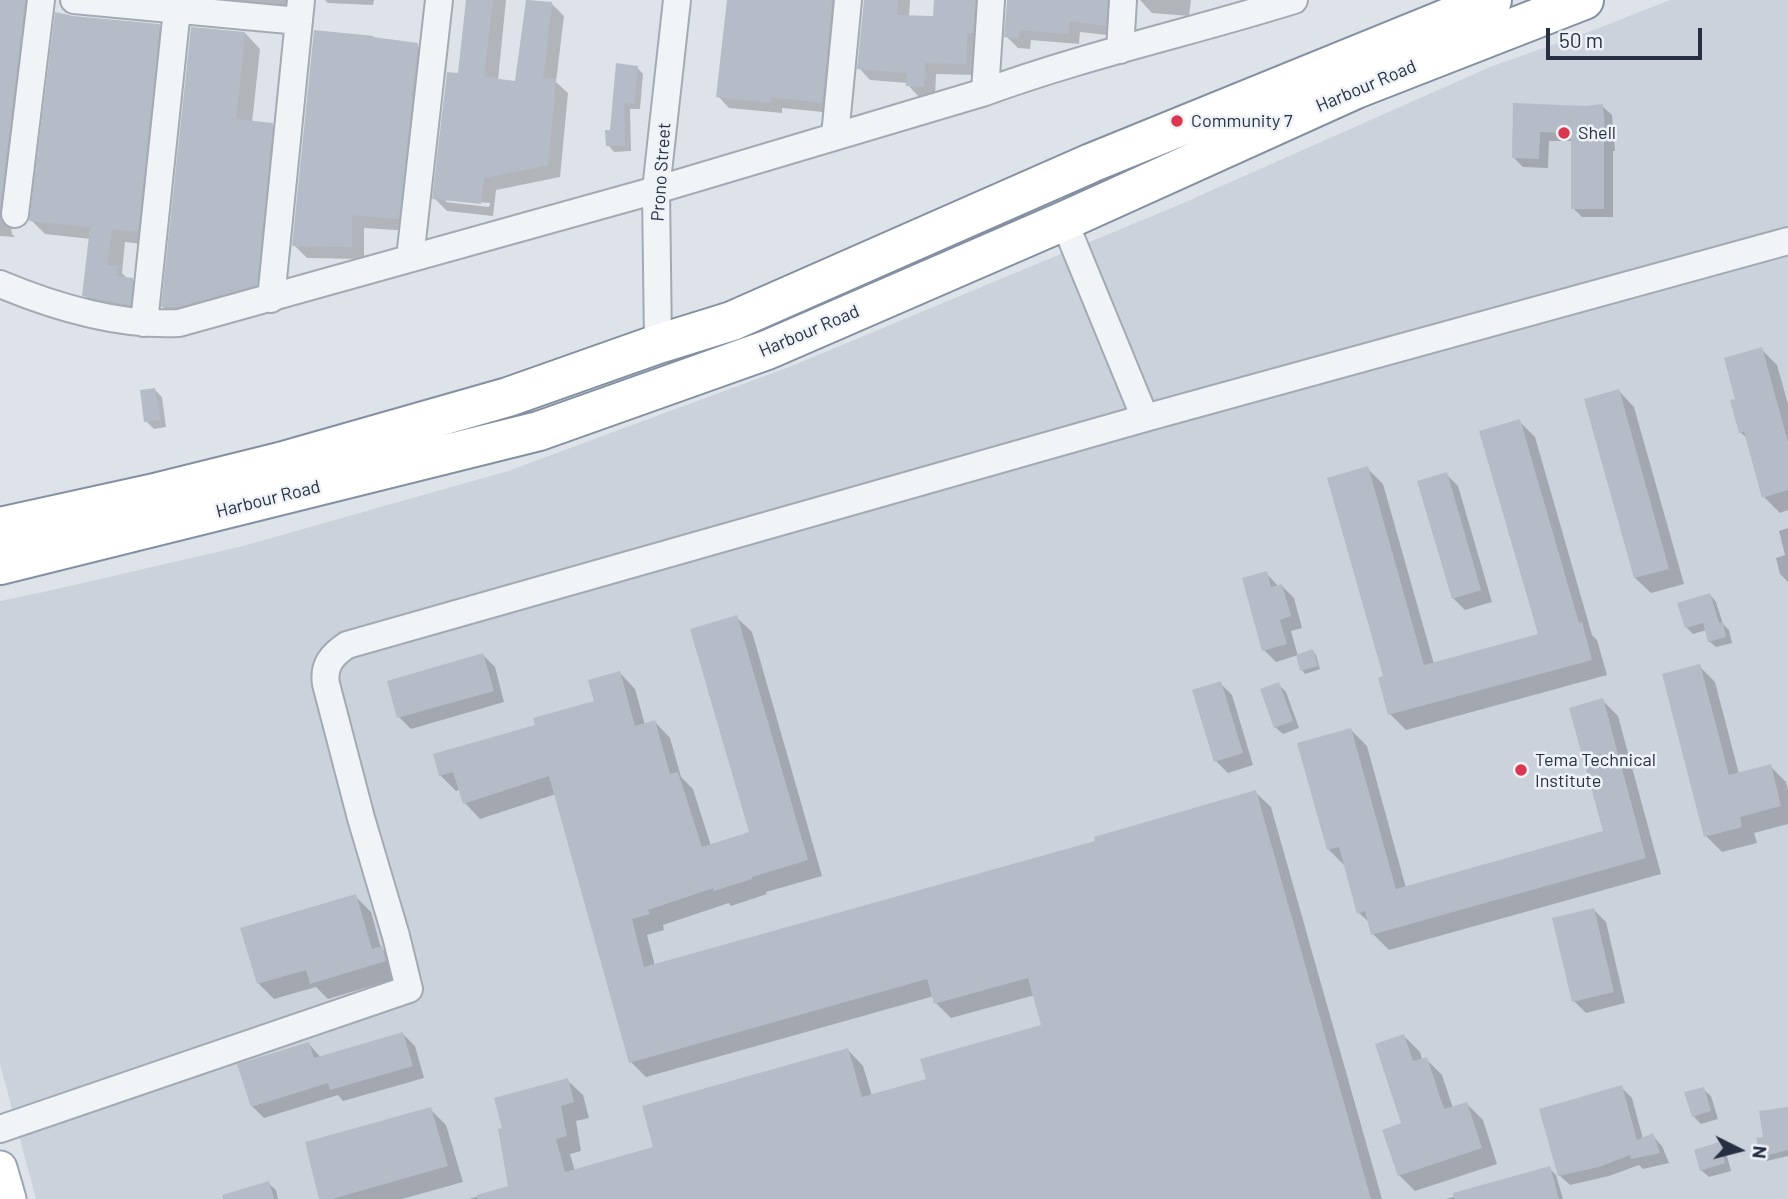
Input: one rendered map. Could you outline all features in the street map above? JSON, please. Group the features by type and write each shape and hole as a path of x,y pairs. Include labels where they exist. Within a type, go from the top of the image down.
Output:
{"highway":[{"name":"Harbour Road","path":"0,527 280,462 508,397 657,344 732,321 1091,163 1492,0"},
{"name":"Harbour Road","path":"0,565 540,431 767,350 1064,221 1356,89 1584,0"}],"main road":[{"path":"0,1168 9,1199"}],"street":[{"path":"15,214 41,0"},
{"path":"74,0 300,11 271,299"},
{"path":"411,258 439,0"},
{"name":"Prono Street","path":"657,344 656,190 677,0"},
{"path":"835,136 848,0"},
{"path":"985,92 991,0"},
{"path":"1120,50 1123,0"},
{"path":"0,284 37,299 96,314 144,323 179,323 656,190 1120,50 1241,8 1294,0"},
{"path":"144,323 178,5"},
{"path":"1064,221 1145,418"},
{"path":"0,1129 410,989 326,684 328,662 347,645 1145,418 1788,241"}],"shaded area":[{"path":"1670,0 1788,0 1788,1199 36,1199 0,1064 0,601 243,546 508,471 789,367 1181,204 1490,67"}],"building":[{"path":"0,0 25,0 0,207"},
{"path":"466,0 493,0 484,77 515,81 526,0 552,2 543,78 556,79 548,165 484,178 481,204 432,199 447,72 458,73"},
{"path":"727,0 832,0 822,103 771,97 771,103 716,97"},
{"path":"864,0 898,0 897,15 933,16 934,0 975,0 973,33 967,33 966,64 925,63 924,87 906,86 907,73 857,69"},
{"path":"1007,0 1107,0 1106,26 1069,21 1069,34 1020,30 1019,38 1004,37"},
{"path":"55,12 160,24 138,232 112,229 107,265 118,266 117,276 133,278 130,305 82,296 90,227 29,221"},
{"path":"191,27 245,32 236,119 273,123 257,285 177,307 161,307"},
{"path":"314,30 418,43 399,219 352,215 352,247 292,246"},
{"path":"616,63 638,66 634,104 624,103 625,145 606,146 605,130 610,130"},
{"path":"1513,103 1585,106 1603,104 1606,142 1604,209 1571,209 1571,133 1540,132 1539,159 1512,158"},
{"path":"1762,347 1788,442 1788,490 1762,498 1744,432 1739,433 1730,400 1735,399 1724,358"},
{"path":"155,388 160,420 144,422 140,390"},
{"path":"1619,389 1669,569 1634,578 1584,399"},
{"path":"1520,419 1592,660 1388,715 1378,678 1383,676 1327,478 1368,466 1424,665 1538,634 1479,431"},
{"path":"1447,472 1481,590 1452,599 1417,481"},
{"path":"1267,571 1271,587 1282,584 1291,616 1280,620 1287,644 1262,651 1242,578"},
{"path":"1710,593 1719,623 1723,622 1726,637 1708,642 1703,623 1685,628 1677,603"},
{"path":"737,615 808,860 714,891 713,888 648,910 650,914 632,919 644,967 1095,841 1094,837 1256,790 1371,1199 477,1199 477,1195 508,1186 498,1129 502,1128 494,1098 568,1078 574,1102 561,1106 567,1136 556,1139 565,1172 653,1147 642,1106 848,1048 862,1097 926,1079 920,1059 1041,1025 1028,978 934,1004 927,979 629,1063 549,776 463,804 453,772 439,776 433,754 535,725 533,718 594,701 588,680 620,671 635,726 655,720 670,774 678,772 702,847 749,832 690,629"},
{"path":"1313,649 1318,666 1300,671 1296,655"},
{"path":"483,653 494,691 397,718 387,681"},
{"path":"1700,664 1729,775 1771,764 1781,806 1740,817 1742,827 1704,837 1662,674"},
{"path":"1221,681 1243,753 1214,762 1192,690"},
{"path":"1279,682 1293,721 1274,728 1260,689"},
{"path":"1603,698 1646,858 1371,935 1365,911 1357,914 1339,847 1327,850 1297,743 1351,728 1396,889 1603,831 1569,708"},
{"path":"356,894 372,949 382,946 386,961 310,984 306,970 257,984 240,928"},
{"path":"1594,908 1614,992 1572,1002 1552,918"},
{"path":"403,1032 413,1066 330,1090 328,1083 251,1107 237,1064 309,1042 314,1058"},
{"path":"1404,1034 1413,1061 1427,1057 1444,1109 1467,1102 1482,1148 1398,1176 1382,1130 1401,1123 1375,1044"},
{"path":"1622,1085 1637,1140 1653,1133 1660,1153 1631,1159 1630,1155 1599,1167 1558,1176 1539,1109"},
{"path":"1704,1087 1711,1111 1692,1117 1684,1092"},
{"path":"431,1107 448,1166 332,1199 319,1199 305,1142"},
{"path":"1788,1107 1788,1150 1760,1157 1756,1138 1763,1137 1759,1111"},
{"path":"1719,1142 1725,1163 1700,1171 1694,1150"},
{"path":"1550,1166 1559,1199 1454,1199 1453,1193"},
{"path":"269,1181 274,1199 223,1199 222,1195"}],"place":[{"name":"Community 7","path":"1177,121"},
{"name":"Shell","path":"1564,133"},
{"name":"Tema Technical Institute","path":"1521,770"}]}
